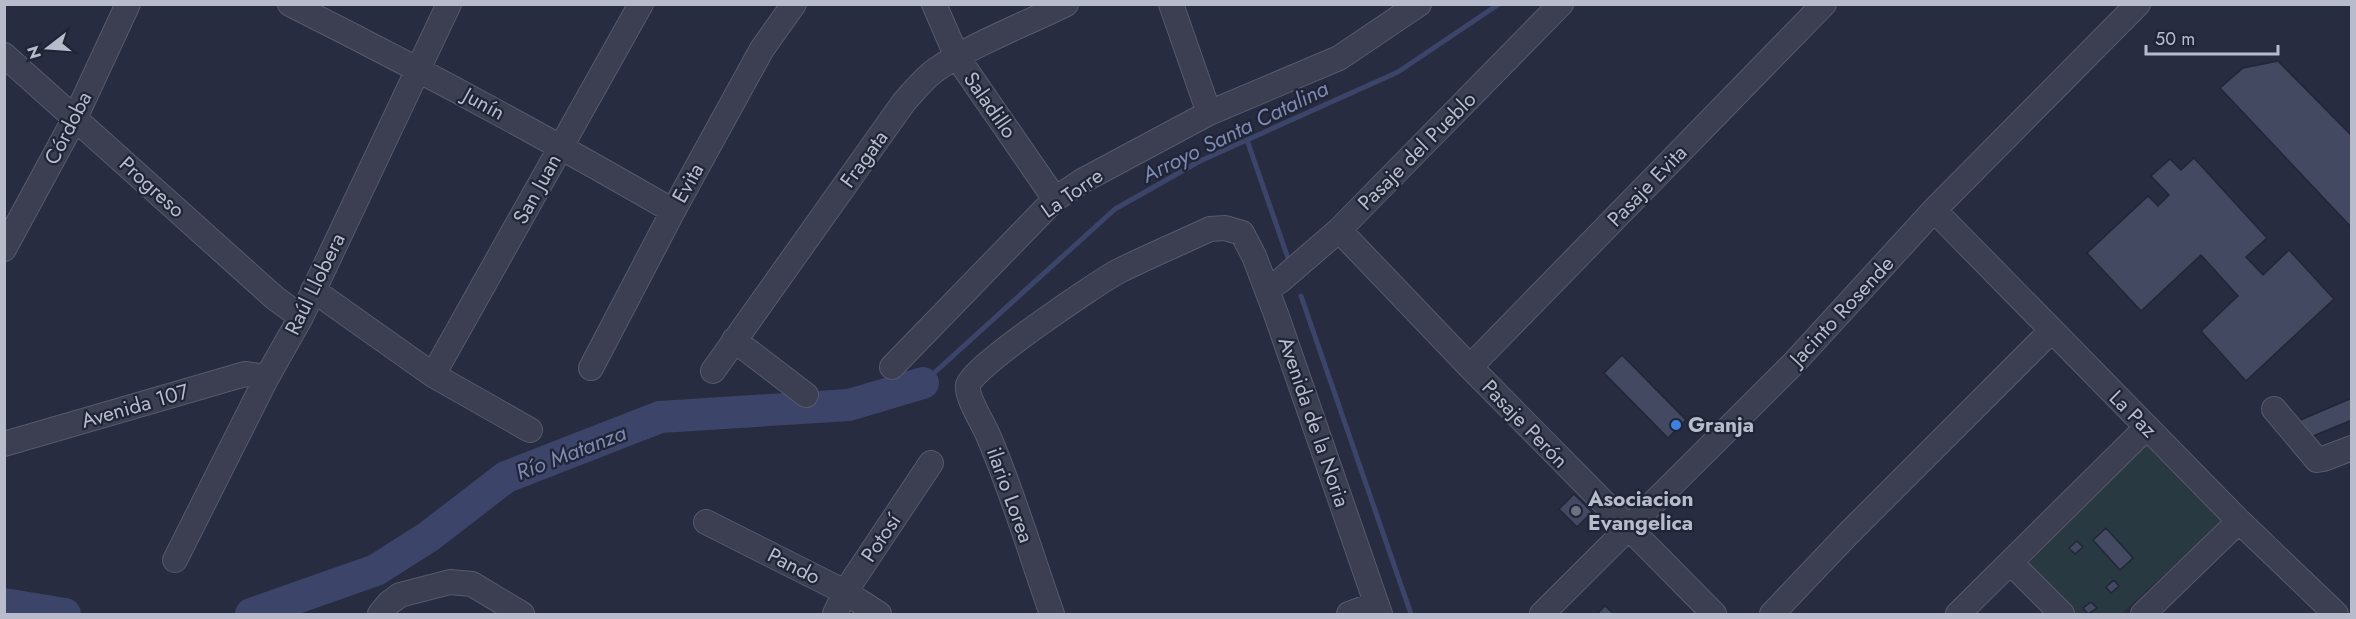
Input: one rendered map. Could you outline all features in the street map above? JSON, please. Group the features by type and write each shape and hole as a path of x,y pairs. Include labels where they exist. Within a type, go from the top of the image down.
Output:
{"street":[{"name":"Córdoba","path":"4,249 75,118 128,4"},
{"name":"Junín","path":"290,4 419,68 561,146 672,211"},
{"name":"Raúl Llobera","path":"175,560 267,377 301,316 449,4"},
{"name":"San Juan","path":"433,375 641,4"},
{"name":"Evita","path":"591,368 672,211 762,49 794,4"},
{"name":"Saladillo","path":"934,4 957,57 1055,199"},
{"name":"Fragata","path":"713,371 904,102 935,70 1066,4"},
{"path":"1171,4 1209,113"},
{"name":"La Torre","path":"892,367 1055,199 1082,181 1209,113 1339,58 1419,4"},
{"name":"Pasaje del Pueblo","path":"1267,289 1339,230 1561,4"},
{"name":"Pasaje Evita","path":"1470,367 1824,4"},
{"name":"Jacinto Rosende","path":"1542,615 1793,364 1934,210 2138,4"},
{"name":"Progreso","path":"4,55 275,298 301,316"},
{"name":"La Paz","path":"1934,210 2239,521 2336,615"},
{"name":"Avenida de la Noria","path":"971,378 987,363 1118,272 1210,230 1225,228 1242,232 1267,289 1378,609"},
{"name":"Pasaje Perón","path":"1339,230 1714,615"},
{"path":"313,290 433,375 530,430"},
{"path":"1772,615 1848,534 2051,331"},
{"path":"734,340 806,395"},
{"name":"Avenida 107","path":"4,444 245,374 267,377"},
{"name":"ilario Lorea","path":"971,378 967,386 970,396 988,435 1052,615"},
{"path":"2274,410 2317,459 2352,448"},
{"path":"1958,615 2147,427"},
{"name":"Potosí","path":"835,615 845,592 932,463"},
{"path":"2143,615 2239,521"},
{"name":"Pando","path":"706,522 845,592 879,615"},
{"path":"2011,563 2062,615"},
{"path":"380,615 400,595 450,582 472,584 522,615"},
{"path":"1349,615 1378,609"}],"shaded area":[{"path":"2149,436 2225,519 2121,614 2073,614 2023,561"}],"building":[{"path":"2278,61 2352,136 2352,228 2220,88 2243,68"},
{"path":"2194,158 2267,238 2246,257 2263,275 2289,250 2334,299 2246,381 2201,331 2238,296 2201,255 2141,311 2087,253 2148,196 2158,206 2169,195 2151,176 2170,159 2181,170"},
{"path":"1622,355 1686,420 1668,438 1604,373"},
{"path":"2352,398 2352,420 2306,439 2298,421"},
{"name":"Asociacion Evangelica","path":"1574,494 1592,512 1577,527 1559,509"},
{"path":"2106,528 2133,558 2120,570 2093,540"},
{"path":"2077,541 2083,547 2075,554 2069,548"},
{"path":"2114,580 2119,586 2111,593 2106,587"},
{"path":"2091,602 2097,608 2088,614 2083,608"},
{"path":"1605,606 1614,614 1597,614"}],"waterway":[{"name":"Arroyo Santa Catalina","path":"923,383 1115,209 1200,161 1398,72 1499,4"},
{"path":"1247,140 1290,264"},
{"path":"1301,296 1411,614"},
{"name":"Río Matanza","path":"251,614 376,570 428,537 506,477 660,417 849,405 923,383"},
{"name":"Río Matanza","path":"4,604 65,614"}],"place":[{"name":"Granja","path":"1676,425"},
{"name":"Asociacion Evangelica","path":"1576,511"}]}
